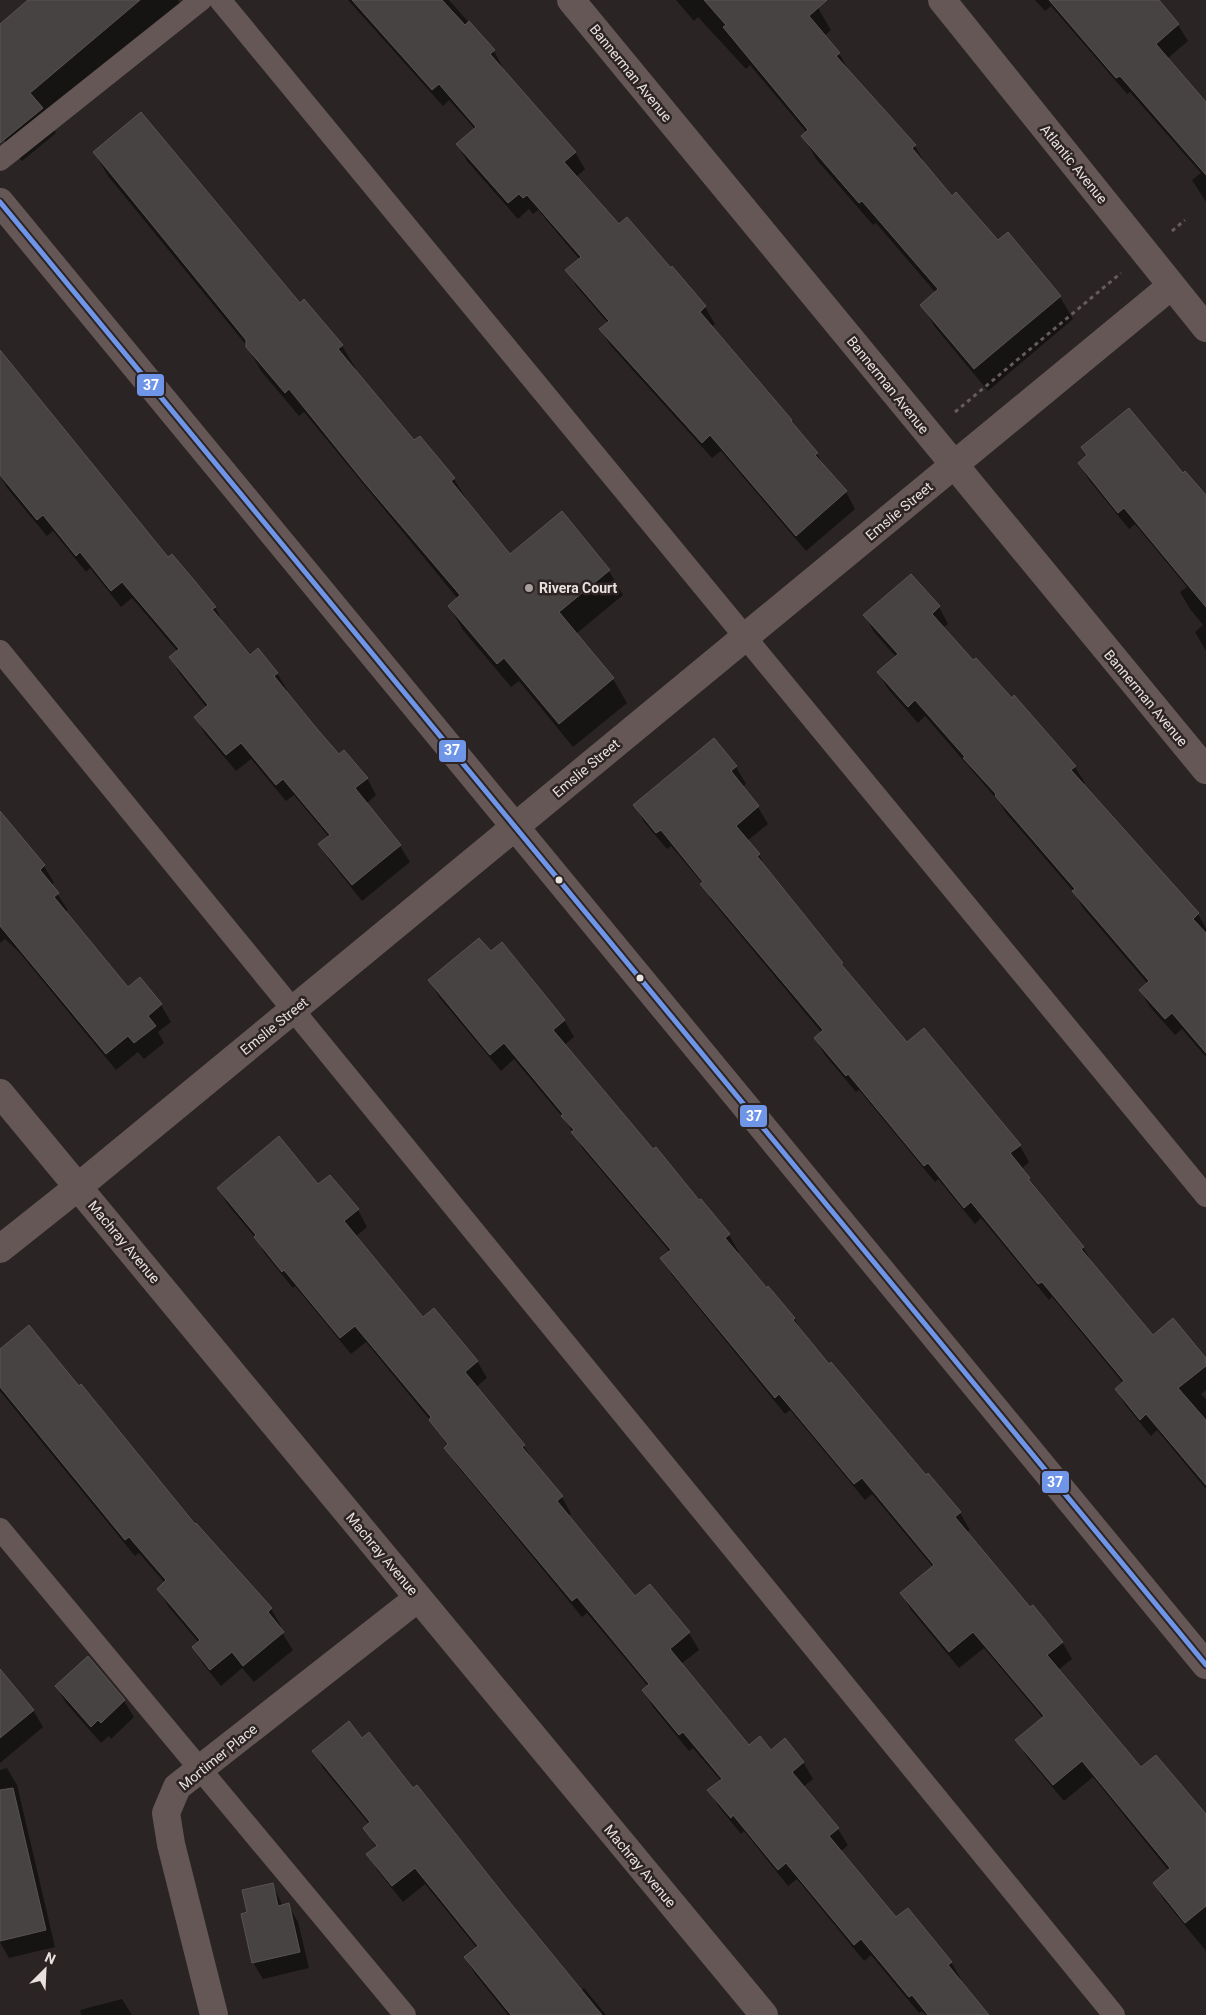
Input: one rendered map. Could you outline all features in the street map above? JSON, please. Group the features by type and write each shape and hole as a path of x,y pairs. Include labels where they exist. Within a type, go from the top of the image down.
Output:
{"street":[{"name":"Bannerman Avenue","path":"571,0 1206,770"},
{"name":"Atlantic Avenue","path":"942,0 1206,328"},
{"path":"0,202 1206,1664"},
{"name":"Emslie Street","path":"0,1249 294,1010 1171,286"},
{"name":"Machray Avenue","path":"0,1093 764,2015"},
{"name":"Mortimer Place","path":"214,2015 171,1844 166,1813 178,1787 418,1598"}],"lane":[{"path":"0,160 201,0"},
{"path":"220,0 744,638 1206,1196"},
{"path":"0,651 1114,2015"},
{"path":"0,1529 405,2015"}],"path":[{"path":"928,434 1184,220"}],"building":[{"path":"28,0 140,0 30,93 43,108 0,143 0,24"},
{"path":"352,0 442,0 465,25 469,21 495,50 490,54 576,152 564,162 619,224 627,217 671,268 672,266 706,306 700,312 792,420 818,453 815,455 847,491 796,536 710,435 702,443 599,329 609,321 565,270 581,257 527,195 523,198 519,194 508,203 456,144 476,127 439,84 432,90"},
{"path":"704,0 827,0 809,16 840,53 836,56 916,145 912,148 952,196 956,192 998,240 1008,232 1061,296 974,369 920,305 938,289 862,201 859,203 801,136 808,130 723,27 726,25"},
{"path":"1049,0 1159,0 1179,24 1156,44 1206,102 1206,175 1120,76 1116,78"},
{"path":"141,112 300,303 304,299 343,345 338,349 414,440 420,436 455,478 451,481 510,554 562,511 610,570 559,612 614,678 559,724 504,658 497,664 448,606 460,595 364,482 289,389 285,393 246,347 246,340 93,152"},
{"path":"0,350 168,557 172,554 194,580 216,607 212,609 250,655 258,648 278,673 274,676 318,730 339,754 344,750 368,778 355,788 401,845 352,885 318,844 330,835 283,779 276,785 241,743 226,755 194,717 208,705 169,657 179,649 122,582 111,591 80,552 76,556 43,515 37,520 0,475"},
{"path":"1129,408 1183,473 1185,471 1206,495 1206,607 1124,508 1118,513 1078,463 1087,455 1081,447"},
{"path":"911,574 940,606 932,614 973,660 976,658 1012,698 1014,695 1076,766 1071,770 1199,913 1193,919 1206,933 1206,1053 1172,1013 1165,1019 1139,990 1149,981 1072,891 1075,889 995,796 996,794 963,758 965,757 915,700 908,707 877,672 898,654 863,615"},
{"path":"714,738 737,766 731,771 759,806 736,826 760,854 757,856 843,963 841,964 907,1042 924,1028 1021,1145 1010,1153 1030,1178 1028,1179 1084,1247 1081,1249 1153,1335 1173,1318 1206,1358 1206,1366 1178,1388 1206,1420 1206,1485 1146,1414 1140,1420 1115,1389 1124,1381 1042,1282 1038,1284 971,1202 964,1208 928,1163 924,1166 848,1074 846,1076 814,1038 823,1030 700,884 703,882 661,830 656,833 633,805"},
{"path":"0,811 45,865 40,870 59,893 54,897 128,987 140,977 162,1004 148,1016 156,1026 134,1043 128,1036 106,1054 0,926"},
{"path":"479,938 491,951 502,942 565,1020 553,1030 653,1149 656,1147 699,1200 701,1199 730,1234 725,1238 795,1318 793,1320 829,1364 831,1362 926,1475 928,1473 961,1512 955,1517 1030,1607 1033,1605 1063,1642 1047,1655 1141,1767 1156,1755 1206,1814 1206,1906 1185,1923 1153,1883 1170,1868 1082,1761 1053,1785 1015,1740 1044,1716 973,1632 949,1652 900,1593 934,1565 862,1478 854,1484 779,1394 775,1398 700,1307 660,1258 671,1250 571,1132 574,1130 561,1116 563,1114 504,1043 490,1055 428,980"},
{"path":"279,1136 318,1184 330,1175 359,1209 344,1221 423,1317 434,1308 478,1361 465,1372 525,1445 522,1447 563,1496 557,1501 635,1596 650,1584 690,1632 670,1649 749,1745 760,1736 771,1750 785,1738 804,1762 792,1772 839,1828 829,1836 896,1917 908,1908 952,1962 948,1965 989,2015 928,2015 912,1995 909,1997 861,1939 854,1945 786,1863 778,1870 733,1815 731,1818 707,1790 722,1779 683,1732 679,1735 642,1690 649,1684 577,1597 572,1601 444,1448 448,1444 429,1420 431,1417 355,1326 340,1338 284,1270 282,1272 254,1237 256,1235 217,1188"},
{"path":"29,1325 79,1386 81,1384 195,1524 272,1608 268,1612 284,1632 243,1666 232,1652 210,1670 192,1647 200,1640 157,1589 166,1580 129,1537 125,1540 0,1387 0,1349"},
{"path":"88,1656 125,1700 101,1723 98,1720 91,1727 55,1686"},
{"path":"0,1669 34,1710 0,1738"},
{"path":"349,1721 362,1738 369,1732 413,1788 417,1785 602,2015 511,2015 464,1957 478,1946 415,1868 392,1886 366,1854 377,1846 363,1828 370,1822 312,1751"},
{"path":"13,1788 46,1930 0,1941 0,1790"},
{"path":"273,1883 278,1906 289,1903 300,1952 252,1963 241,1914 247,1912 242,1890"}],"transit line":[{"name":"37","path":"0,202 1206,1665"}],"place":[{"name":"Rivera Court","path":"529,588"}]}
